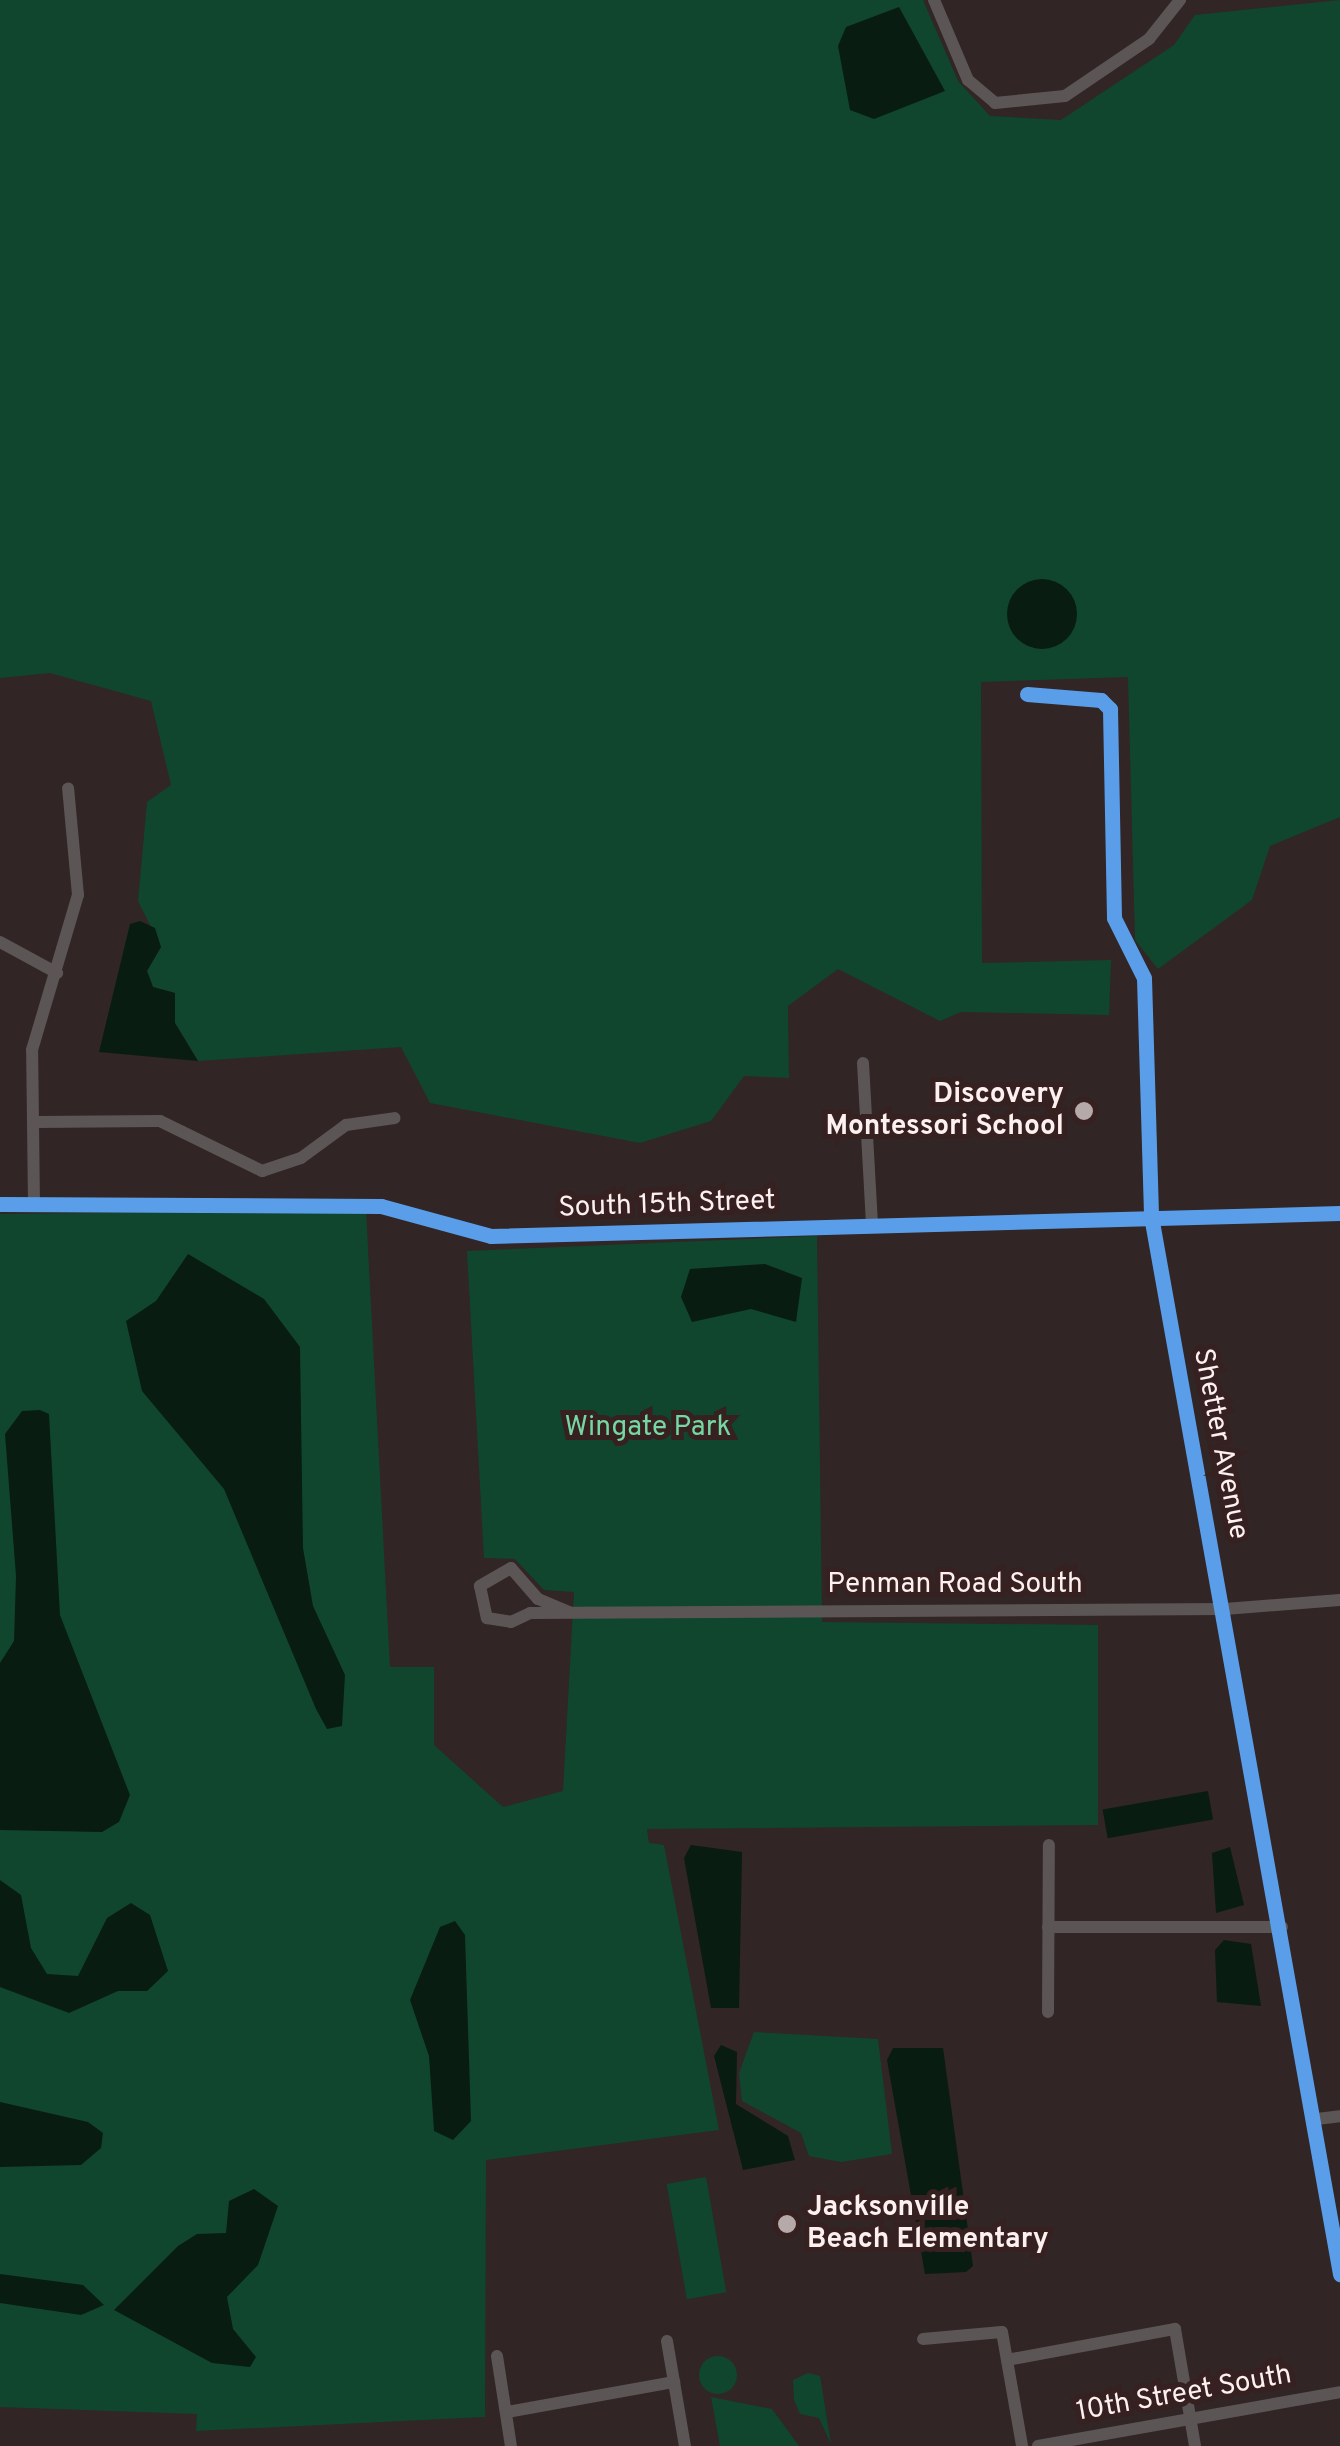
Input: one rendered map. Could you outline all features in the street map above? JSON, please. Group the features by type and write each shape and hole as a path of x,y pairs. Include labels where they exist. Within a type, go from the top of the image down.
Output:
{"street":[{"path":"934,0 968,80 995,102 1065,96 1165,25 1180,0"},
{"name":"Shetter Avenue","path":"1027,694 1101,700 1110,710 1114,918 1144,978 1150,1216 1317,2119 1340,2274"},
{"path":"34,1204 37,1122 32,1050 78,895 68,788"},
{"path":"0,942 57,973"},
{"path":"863,1063 872,1222"},
{"path":"37,1122 160,1121 262,1171 300,1158 346,1125 395,1118"},
{"name":"South 15th Street","path":"0,1204 381,1206 491,1236 872,1222 1340,1214"},
{"name":"Penman Road South","path":"569,1612 532,1591 511,1568 480,1586 487,1618 569,1612 1225,1609 1340,1600"},
{"path":"520,1618 532,1591"},
{"path":"1048,2012 1049,1845"},
{"path":"1048,1927 1282,1926"},
{"path":"1317,2119 1340,2116"},
{"path":"1007,2360 1174,2330 1196,2446"},
{"path":"924,2339 1002,2332 1022,2446"},
{"path":"667,2341 685,2446"},
{"path":"497,2356 512,2446"},
{"path":"507,2412 674,2382"},
{"name":"10th Street South","path":"1038,2446 1340,2392"}],"green space":[{"path":"0,0 923,0 958,81 990,116 1061,120 1174,45 1195,15 1340,0 1340,817 1270,846 1252,900 1158,969 1135,940 1128,677 981,682 982,963 1111,960 1109,1015 961,1012 940,1021 838,969 788,1006 789,1078 744,1076 711,1121 640,1143 430,1103 401,1047 198,1061 175,1023 175,993 153,987 147,971 161,947 138,901 147,802 171,785 151,701 50,673 0,678"},
{"name":"Wingate Park","path":"366,1210 390,1667 434,1667 434,1745 503,1807 563,1791 574,1592 544,1590 515,1559 484,1558 467,1251 817,1236 822,1622 1098,1625 1098,1825 647,1829 649,1843 664,1845 719,2130 486,2160 485,2417 196,2431 197,2414 0,2407 0,1214"},
{"path":"754,2032 878,2039 892,2154 841,2162 809,2156 801,2133 742,2101 739,2073"},
{"path":"706,2177 726,2292 687,2299 667,2184"},
{"path":"718,2356 731,2362 737,2375 731,2388 718,2394 705,2388 699,2375 705,2362"},
{"path":"808,2373 820,2376 831,2444 819,2418 800,2414 794,2400 793,2380"},
{"path":"711,2397 772,2409 799,2446 720,2446"}],"shaded area":[{"path":"899,7 945,91 874,119 850,110 838,46 846,27"},
{"path":"1042,579 1056,581 1067,589 1075,600 1075,628 1067,639 1056,647 1042,649 1028,647 1017,639 1009,628 1007,614 1009,600 1017,589 1028,581"},
{"path":"140,921 155,928 161,947 147,971 153,987 175,993 175,1023 198,1061 99,1052 130,924"},
{"path":"188,1254 264,1299 300,1347 303,1548 313,1606 345,1675 342,1726 327,1729 316,1709 224,1489 142,1391 126,1321 156,1301"},
{"path":"765,1264 802,1278 796,1322 751,1309 692,1322 681,1297 690,1269"},
{"path":"22,1411 49,1414 60,1615 130,1795 119,1822 102,1832 0,1830 0,1663 14,1641 16,1576 5,1434"},
{"path":"1208,1791 1213,1820 1108,1838 1103,1810"},
{"path":"691,1845 742,1852 739,2008 711,2008 684,1858"},
{"path":"1230,1847 1244,1905 1216,1913 1212,1853"},
{"path":"0,1880 21,1895 31,1948 47,1974 78,1976 107,1918 131,1903 150,1915 168,1971 147,1991 118,1991 69,2013 0,1987"},
{"path":"455,1921 465,1935 471,2121 453,2140 434,2131 429,2056 410,2000 440,1927"},
{"path":"1224,1940 1251,1944 1261,2006 1217,2002 1215,1950"},
{"path":"721,2045 737,2052 736,2104 788,2136 795,2160 743,2170 714,2056"},
{"path":"893,2048 943,2048 973,2266 966,2272 925,2274 887,2060"},
{"path":"0,2102 88,2122 103,2133 101,2148 81,2165 0,2167"},
{"path":"254,2189 278,2206 258,2265 227,2297 233,2329 256,2357 250,2367 212,2363 114,2310 178,2246 197,2234 226,2233 229,2201"},
{"path":"0,2274 83,2285 104,2305 81,2315 0,2303"}],"cycle path":[{"path":"1027,694 1101,700 1110,709 1114,918 1144,978 1151,1216 1340,2274"},
{"path":"0,1204 381,1206 491,1236 1340,1213"}],"place":[{"name":"Discovery Montessori School","path":"1084,1111"},
{"name":"Jacksonville Beach Elementary","path":"787,2224"}]}
